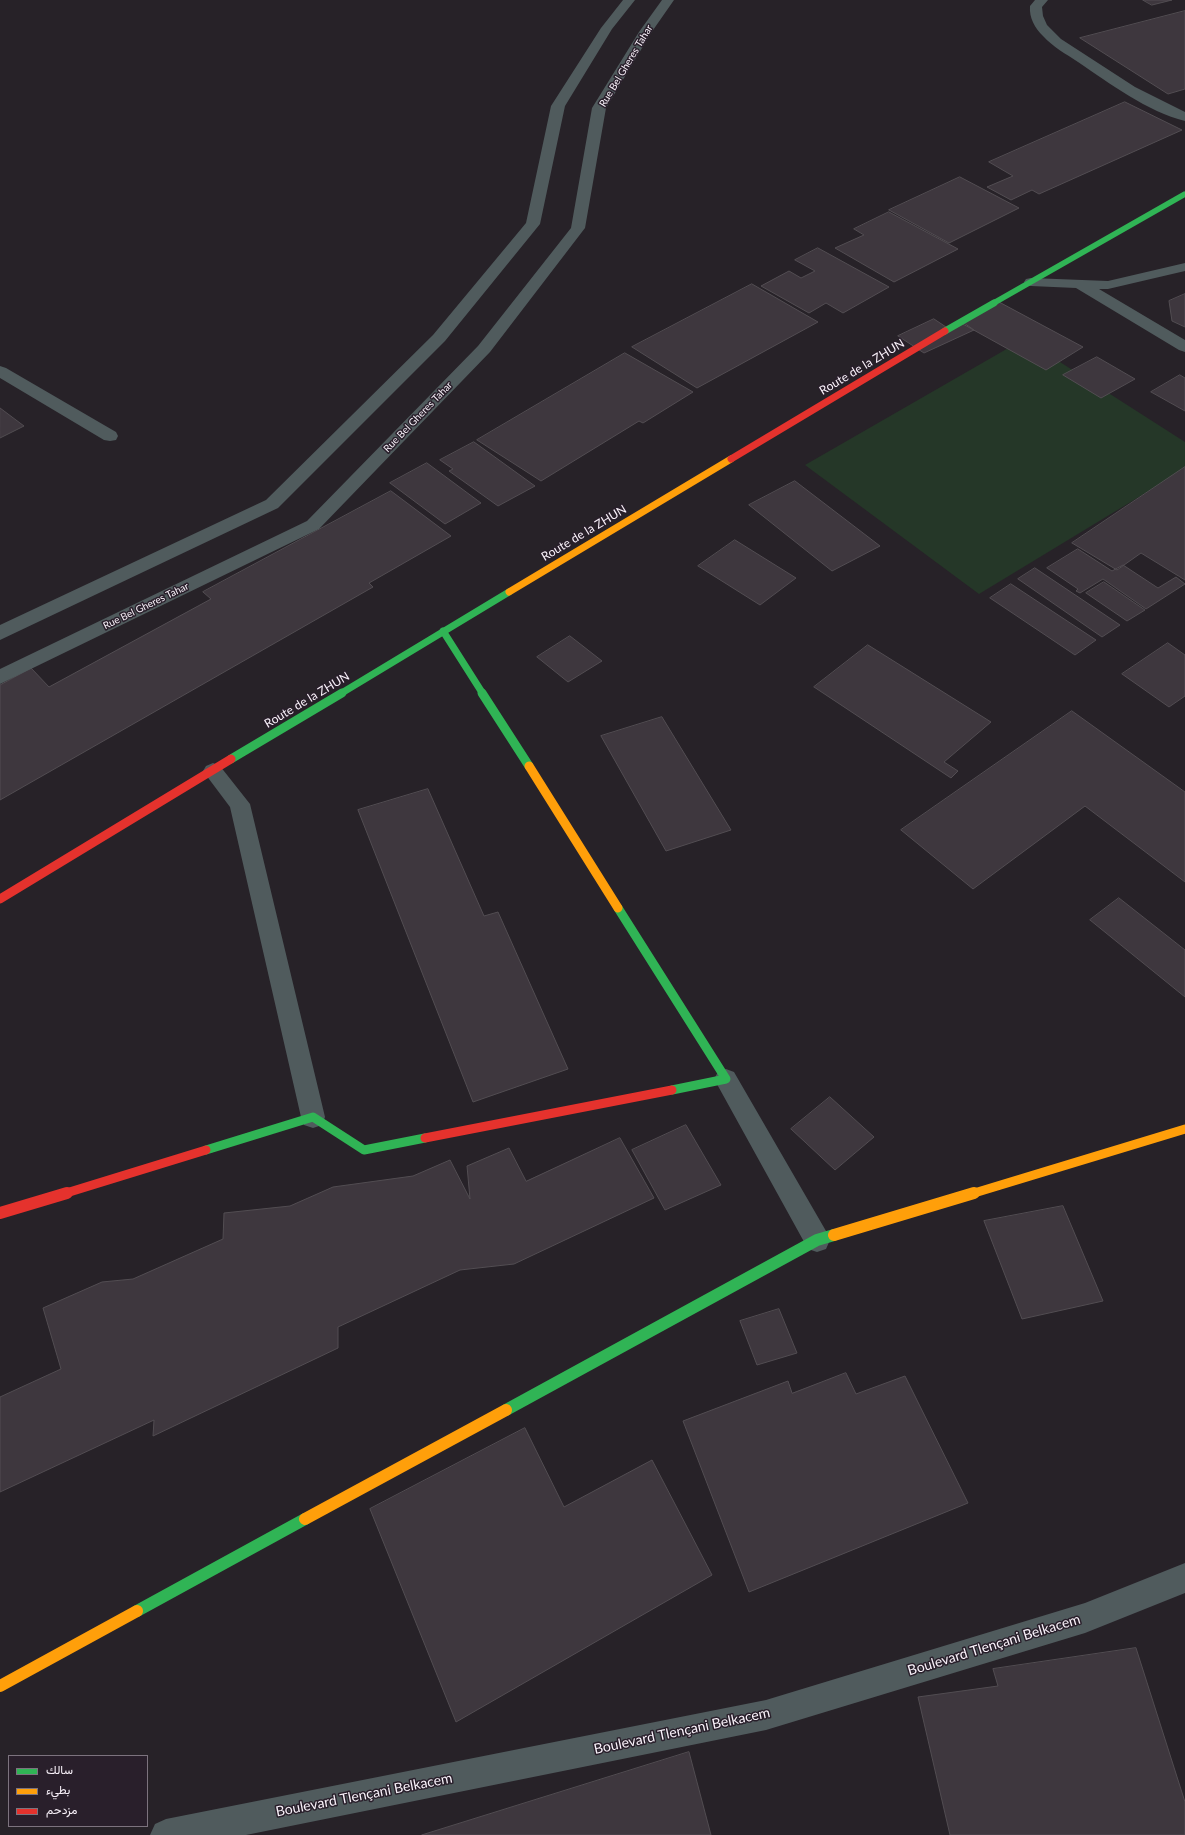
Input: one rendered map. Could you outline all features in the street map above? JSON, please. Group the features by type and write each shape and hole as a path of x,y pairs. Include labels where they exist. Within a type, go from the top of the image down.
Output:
{"street":[{"path":"1,630 272,504 439,338 533,224 558,106 608,28 629,0"},
{"name":"Rue Bel Gheres Tahar","path":"0,677 313,525 484,349 578,228 599,108 645,32 668,0"},
{"path":"1042,0 1036,6 1035,14 1045,31 1055,41 1098,70 1162,108 1185,117"},
{"name":"Route de la ZHUN","path":"0,899 443,631 955,325 1185,194"},
{"path":"1031,282 1108,285 1185,267"},
{"path":"1078,284 1185,347"},
{"path":"0,371 110,436"},
{"path":"443,631 726,1079 817,1240"},
{"path":"213,771 240,804 314,1117 364,1150 726,1079"},
{"path":"0,1213 314,1117"},
{"path":"0,1686 817,1240 1185,1129"},
{"name":"Boulevard Tlençani Belkacem","path":"166,1835 766,1714 1085,1618 1185,1578"}],"green space":[{"path":"1024,339 1185,442 1185,469 979,594 805,465"}],"building":[{"path":"1143,0 1172,0 1152,5"},
{"path":"1185,11 1185,89 1168,94 1080,38"},
{"path":"1125,102 1182,130 1039,194 1032,190 1011,200 987,187 1013,176 989,162"},
{"path":"960,177 1019,208 949,243 889,210"},
{"path":"889,212 958,249 894,282 835,248 864,235 854,229"},
{"path":"818,248 889,287 843,313 826,303 809,313 761,286 789,271 801,278 815,271 795,260"},
{"path":"752,284 818,322 697,388 632,347"},
{"path":"1185,294 1185,327 1172,321 1169,301"},
{"path":"999,302 1083,347 1046,370 961,323"},
{"path":"934,319 949,329 964,323 974,330 924,353 898,336"},
{"path":"625,353 693,392 643,423 639,421 541,481 477,440"},
{"path":"1097,357 1135,379 1101,398 1063,375"},
{"path":"1180,375 1185,378 1185,411 1151,392"},
{"path":"0,408 24,426 0,438"},
{"path":"474,442 535,486 498,506 449,471 453,469 440,460"},
{"path":"427,463 481,503 445,524 390,483"},
{"path":"1185,467 1185,580 1141,553 1117,570 1072,543"},
{"path":"795,481 880,546 832,571 749,505"},
{"path":"391,491 451,536 369,583 373,587 0,800 0,685 31,668 49,687 211,599 203,592"},
{"path":"735,540 796,578 760,605 698,566"},
{"path":"1078,549 1112,571 1123,565 1158,588 1176,577 1185,584 1146,609 1103,579 1080,593 1076,591 1078,589 1047,568"},
{"path":"1035,568 1120,625 1102,637 1018,579"},
{"path":"1104,582 1145,610 1127,621 1086,593"},
{"path":"1011,584 1096,640 1075,655 990,598"},
{"path":"570,636 602,661 568,682 537,657"},
{"path":"1168,643 1185,655 1185,696 1169,707 1122,674"},
{"path":"868,645 991,722 944,762 958,771 951,778 814,687"},
{"path":"1072,711 1185,792 1185,882 1085,806 973,889 901,830"},
{"path":"662,717 731,830 666,851 601,736"},
{"path":"428,789 484,916 498,912 568,1069 473,1102 358,810"},
{"path":"1119,898 1185,950 1185,997 1090,920"},
{"path":"830,1097 874,1137 835,1170 791,1129"},
{"path":"686,1125 721,1185 665,1210 632,1150"},
{"path":"620,1138 654,1198 514,1264 460,1270 338,1327 338,1348 153,1436 154,1420 0,1492 0,1397 61,1369 43,1308 102,1282 133,1279 223,1239 224,1213 290,1206 333,1187 413,1176 450,1160 470,1199 467,1166 509,1148 526,1181"},
{"path":"1063,1206 1103,1301 1022,1319 984,1221"},
{"path":"779,1309 797,1353 757,1365 740,1321"},
{"path":"846,1373 856,1394 905,1376 968,1503 749,1592 683,1421 788,1381 792,1393"},
{"path":"525,1428 564,1507 652,1460 712,1575 456,1722 370,1509"},
{"path":"1136,1648 1185,1802 1185,1835 950,1835 918,1697 998,1686 993,1669"},
{"path":"689,1752 711,1835 422,1835"}],"traffic: fast":[{"path":"945,331 1185,194"},
{"path":"231,759 509,592"},
{"path":"443,631 529,766"},
{"path":"618,908 726,1079 672,1090"},
{"path":"206,1150 313,1117 364,1150 425,1138"},
{"path":"506,1410 817,1240 834,1235"},
{"path":"137,1611 305,1519"}],"traffic: slow":[{"path":"509,592 731,459"},
{"path":"529,766 618,908"},
{"path":"834,1235 1185,1129"},
{"path":"305,1519 506,1410"},
{"path":"0,1686 137,1611"}],"traffic: jam":[{"path":"731,459 945,331"},
{"path":"0,899 231,759"},
{"path":"425,1138 672,1090"},
{"path":"0,1213 206,1150"}]}
